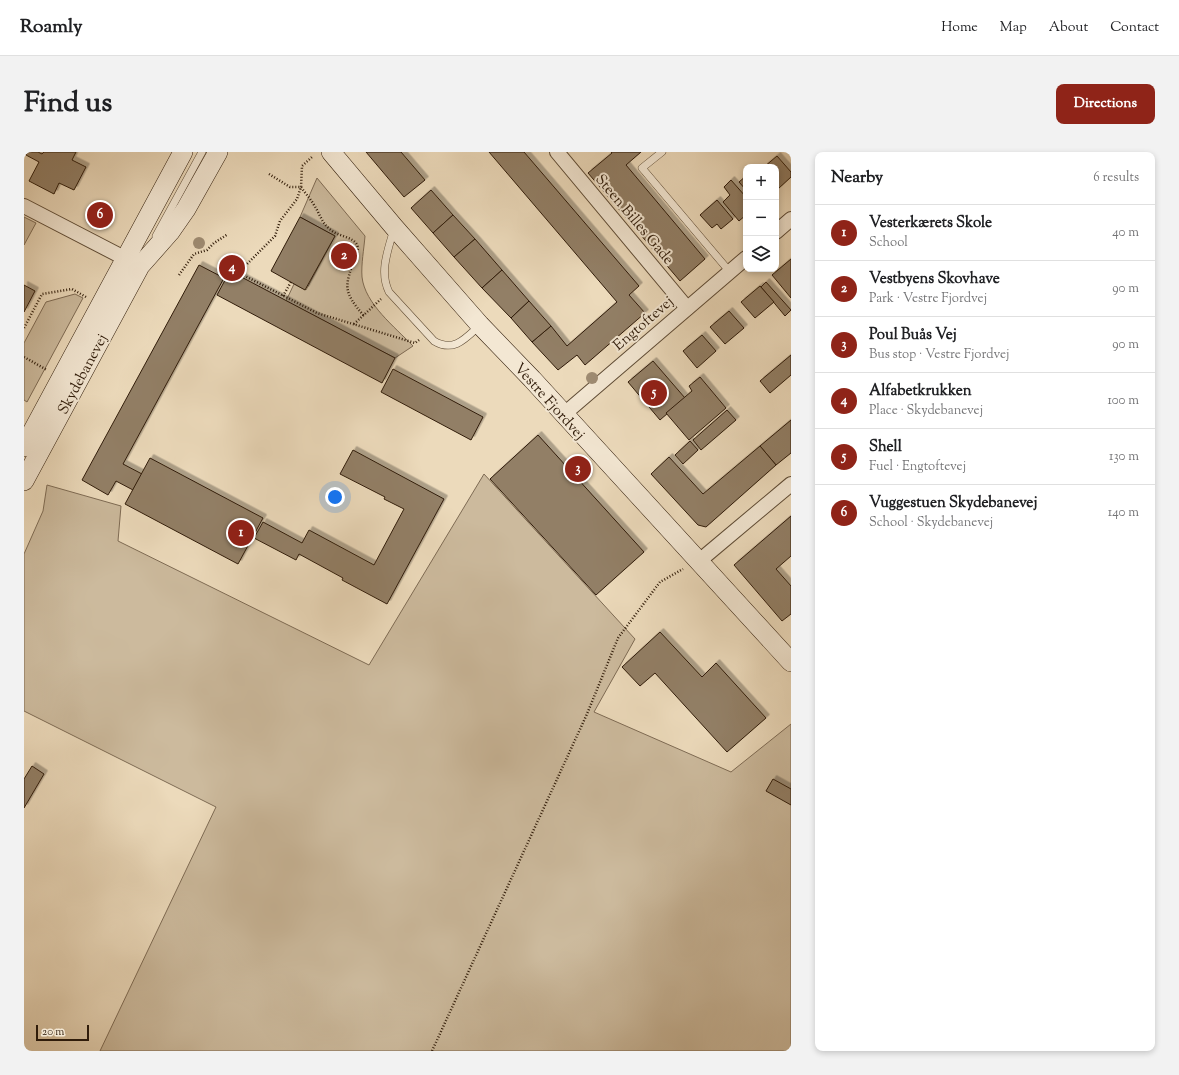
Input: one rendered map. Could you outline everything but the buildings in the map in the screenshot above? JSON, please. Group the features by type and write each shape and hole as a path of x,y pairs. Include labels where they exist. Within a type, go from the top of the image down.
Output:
{"street":[{"name":"Skydebanevej","path":"32,441 132,263 183,152"},
{"name":"Skydebanevej","path":"24,481 32,441 61,378 100,305 132,263 170,232 186,209 218,152"},
{"name":"Vestre Fjordvej","path":"332,152 394,227 480,325 791,662"},
{"name":"Steen Billes Gade","path":"557,152 687,308"},
{"path":"24,206 132,263"},
{"path":"779,229 791,219"},
{"name":"Engtoftevej","path":"563,415 743,261"},
{"path":"698,562 791,484"}],"lane":[{"path":"132,263 202,152"},
{"path":"662,152 642,168 730,272"},
{"path":"394,227 384,274 385,284 389,292 434,341 441,346 453,345 461,342 480,325"}],"path":[{"path":"246,266 275,236 280,221 297,199 301,187 302,166 318,152"},
{"path":"269,174 290,187 301,187"},
{"path":"301,187 314,204 326,226 340,236 353,240 357,245 358,251 349,273 347,291 351,300 364,316"},
{"path":"179,275 194,254 207,250 214,243 228,234"},
{"path":"242,274 317,313 415,343"},
{"path":"283,296 291,282"},
{"path":"24,328 42,294 72,289 100,305"},
{"path":"354,324 380,301"},
{"path":"24,358 61,378"},
{"path":"432,1051 587,714 618,638 660,582 698,562"}],"shaded area":[{"path":"317,178 365,236 362,277 364,287 369,296 382,314 413,346 395,358 286,301 294,284 306,290 335,236 300,217"},
{"path":"24,217 36,223 24,245"},
{"path":"75,294 83,298 27,402 24,400 24,343 46,302"},
{"path":"484,474 635,639 594,712 731,772 791,724 791,1051 100,1051 216,807 24,711 24,554 43,511 47,485 121,506 118,541 369,665"}],"place":[{"name":"Vuggestuen Skydebanevej","path":"100,215"},
{"name":"Vestbyens Skovhave","path":"344,256"},
{"name":"Alfabetkrukken","path":"232,268"},
{"name":"Shell","path":"654,393"},
{"name":"Poul Buås Vej","path":"578,469"},
{"name":"Vesterkærets Skole","path":"241,533"}]}
